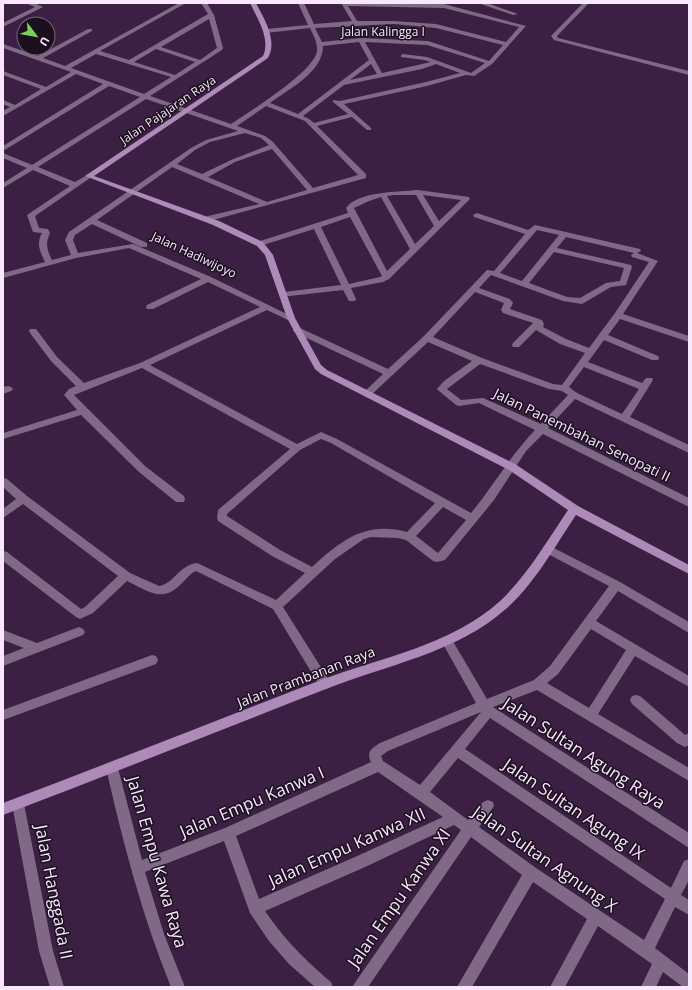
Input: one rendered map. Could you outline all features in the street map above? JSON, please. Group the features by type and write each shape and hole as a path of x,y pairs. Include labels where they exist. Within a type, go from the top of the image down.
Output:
{"street":[{"path":"3,25 40,7 28,3"},
{"path":"66,68 183,3"},
{"path":"3,186 201,62 220,48 211,15 204,3"},
{"name":"Jalan Pajajaran Raya","path":"49,263 42,241 46,233 36,230 31,215 33,212 266,57 270,51 266,31 253,3"},
{"path":"232,127 310,69 319,56 320,44 301,3"},
{"path":"355,22 345,3 446,6 522,26 522,28 490,63 473,74 466,73 398,49"},
{"path":"446,6 454,3"},
{"path":"481,3 515,14"},
{"path":"586,3 555,38 561,41 689,73"},
{"path":"130,62 211,15"},
{"path":"266,31 355,22 435,26 508,44"},
{"path":"39,58 90,30"},
{"path":"361,40 371,61 380,75"},
{"name":"Jalan Kalingga I","path":"320,44 361,40 398,49 429,43 490,63"},
{"path":"3,46 185,112 263,137 274,146 311,190"},
{"path":"156,47 201,62"},
{"path":"398,49 412,69"},
{"path":"96,52 176,77"},
{"path":"300,115 371,61"},
{"path":"344,82 412,69 437,62"},
{"path":"3,114 76,72"},
{"path":"3,73 46,89"},
{"path":"339,103 427,84 466,73"},
{"path":"3,148 108,84"},
{"path":"323,98 339,103 369,129"},
{"path":"3,102 15,106"},
{"path":"211,220 363,176 314,125 300,115 265,103"},
{"path":"314,125 353,115"},
{"path":"75,256 69,238 72,234 171,164 203,144 246,131"},
{"path":"202,177 233,161 274,146"},
{"path":"3,155 75,185"},
{"path":"171,164 266,204"},
{"path":"92,174 211,220 260,244 269,255 284,294 287,309 296,330 302,336 318,367 367,394 512,467 574,509 689,570"},
{"path":"260,244 352,210 356,203 383,195 405,191 465,199 414,250 380,280 346,287 284,294"},
{"path":"418,192 438,226"},
{"path":"383,195 414,250"},
{"path":"352,210 386,276"},
{"path":"477,215 530,233"},
{"name":"Jalan Hadiwijoyo","path":"92,221 248,294 287,309"},
{"path":"316,224 352,299"},
{"path":"367,394 427,338 474,289 493,273 535,227 636,253 654,261 618,315 564,388"},
{"path":"524,284 564,234"},
{"path":"493,273 566,299 582,300 609,285 623,283 628,267 636,253 644,245"},
{"path":"3,276 75,256 130,246 208,278 291,318"},
{"path":"552,249 628,267"},
{"path":"150,307 208,278"},
{"path":"474,289 507,301 509,303 505,310 538,322"},
{"path":"180,500 142,469 83,411 69,395 72,391 143,365 266,307"},
{"path":"618,315 689,339"},
{"path":"516,345 538,322"},
{"path":"538,322 540,324 538,328 549,333 551,336 571,346 591,352"},
{"path":"296,330 388,373"},
{"path":"33,331 54,359 83,387"},
{"path":"602,336 630,349 655,358"},
{"path":"427,338 479,360 552,387 564,388 574,395 689,449"},
{"name":"Jalan Panembahan Senopati II","path":"479,360 447,383 442,389 459,403 479,399 689,503"},
{"path":"583,362 615,377 647,383 624,419"},
{"path":"143,365 297,448"},
{"path":"277,606 331,556 361,536 371,533 398,534 409,537 431,554 440,558 473,519 512,467 523,449 574,395"},
{"path":"3,436 83,411"},
{"path":"314,572 276,553 225,520 222,516 224,510 297,448 313,438 324,436 473,519"},
{"path":"4,482 22,499 126,576 158,591 168,589 190,568 197,566 277,606 325,684"},
{"path":"3,514 22,499"},
{"path":"409,537 442,502"},
{"name":"Jalan Prambanan Raya","path":"3,809 112,768 325,684 447,641 478,623 503,605 526,580 574,509"},
{"path":"548,549 616,585 689,628"},
{"path":"3,555 80,614 89,610 126,576"},
{"path":"380,765 375,757 375,753 378,750 486,708 538,684 554,670 616,585"},
{"path":"589,622 689,682"},
{"path":"3,661 79,632"},
{"path":"3,635 38,648"},
{"name":"Jalan Sultan Agung Raya","path":"447,641 486,708 689,842"},
{"path":"591,715 633,649"},
{"path":"3,715 152,660"},
{"path":"538,684 689,775"},
{"path":"636,700 681,739 685,741 689,739"},
{"path":"421,793 456,750 486,708"},
{"name":"Jalan Sultan Agung IX","path":"456,750 689,908"},
{"name":"Jalan Sultan Agnung X","path":"380,765 531,873 646,950 689,983"},
{"name":"Jalan Empu Kanwa I","path":"137,868 228,833 380,765"},
{"name":"Jalan Empu Kawa Raya","path":"112,768 137,868 163,953 178,987"},
{"name":"Jalan Hanggada II","path":"18,804 46,951 57,987"},
{"name":"Jalan Empu Kanwa XI","path":"359,987 468,829 488,806"},
{"name":"Jalan Empu Kanwa XII","path":"255,908 360,862 454,818"},
{"path":"228,833 255,908 274,936 294,959 326,987"},
{"path":"646,950 689,866"},
{"path":"464,987 531,873"},
{"path":"558,987 596,917"},
{"path":"648,987 661,962"}]}
